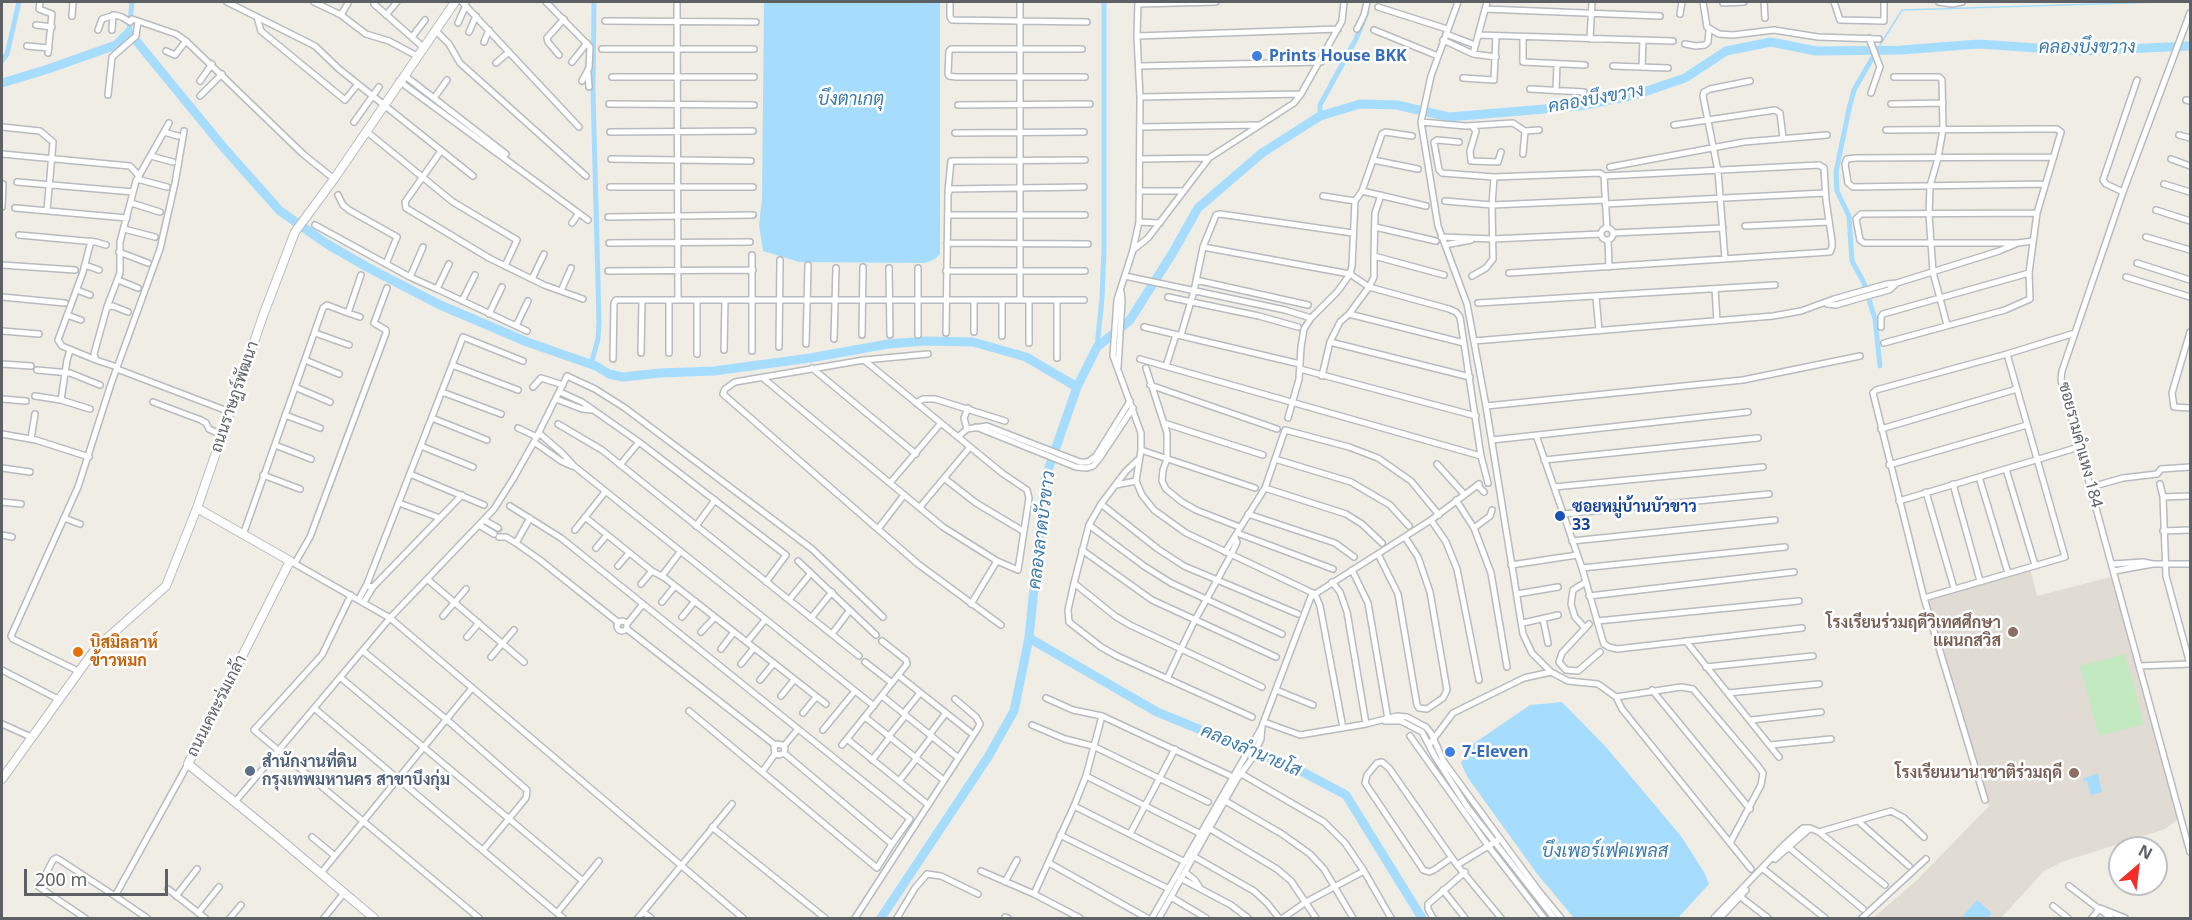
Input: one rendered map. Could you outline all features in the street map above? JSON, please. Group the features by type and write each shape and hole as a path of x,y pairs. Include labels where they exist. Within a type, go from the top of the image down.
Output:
{"street":[{"path":"27,46 48,50 52,14 39,9 40,2"},
{"path":"72,16 73,2"},
{"path":"227,2 315,46 372,96 473,176"},
{"path":"314,2 341,15 366,34 389,41 417,56"},
{"path":"386,15 397,2"},
{"name":"ถนนราษฏร์พัฒนา","path":"2,779 58,699 106,638 166,586 197,508 294,234 455,2"},
{"path":"546,2 587,42 591,52 588,72 589,87"},
{"path":"677,2 678,300"},
{"path":"950,2 952,20 1087,22"},
{"path":"1020,2 1020,300"},
{"path":"1216,2 1138,3 1139,222 1134,250 1120,291 1116,356 1118,368 1141,433 1136,481 1142,495 1154,510 1186,533 1313,594 1320,606 1343,728"},
{"path":"1134,250 1148,238 1209,158 1294,103 1321,62 1338,29 1343,16 1344,2"},
{"path":"1357,29 1367,2"},
{"path":"1455,2 1425,100 1421,121 1439,239 1445,245 1467,304 1492,440 1511,565 1523,622 1523,634 1532,653 1551,672 1568,681 1598,684 1616,697 1622,709 1751,869"},
{"path":"1473,54 1488,2"},
{"path":"1590,39 1592,2"},
{"path":"1680,14 1682,2"},
{"path":"1685,44 1696,46 1705,45 1708,42 1709,30 1702,2"},
{"path":"1723,2 1744,2"},
{"path":"1764,2 1765,18"},
{"path":"1834,2 1840,20 1884,21 1884,2"},
{"path":"1939,2 1952,4 1962,2"},
{"path":"341,15 348,3"},
{"path":"464,3 579,127"},
{"path":"458,23 464,3"},
{"path":"374,4 423,47"},
{"path":"1378,7 1446,31 1475,45"},
{"path":"1485,9 1660,16"},
{"name":"ซอยรามคำแหง 184","path":"2190,12 2123,192 2062,371 2061,380 2190,852"},
{"path":"112,30 113,15"},
{"path":"98,30 102,19 113,15 176,34 186,41 333,180 343,205 397,237 386,264"},
{"path":"469,32 476,16"},
{"path":"257,17 261,31 345,100 358,84"},
{"path":"559,55 547,39 564,19"},
{"path":"108,95 112,57 132,39 135,20"},
{"path":"412,37 425,20"},
{"path":"604,21 756,22"},
{"path":"36,25 52,27"},
{"path":"1137,36 1338,29"},
{"path":"435,30 449,44 460,63 586,176"},
{"path":"484,42 489,30"},
{"path":"1374,30 1438,56"},
{"path":"1709,30 1727,35 1774,30 1818,37 1879,39"},
{"path":"1478,35 1673,41"},
{"path":"1463,78 1494,80 1496,36"},
{"path":"1523,37 1523,62 1585,65"},
{"path":"1869,39 1880,67 1871,93"},
{"path":"1443,40 1473,54 1496,57"},
{"path":"1642,67 1643,40"},
{"path":"166,51 175,55 186,41"},
{"path":"572,62 587,42"},
{"path":"602,49 754,49"},
{"path":"1082,49 951,49 948,74 951,77 1085,77"},
{"path":"496,63 509,52"},
{"path":"1140,66 1321,62"},
{"path":"200,81 212,64"},
{"path":"1556,91 1557,64"},
{"path":"1613,66 1668,68"},
{"path":"582,81 588,72"},
{"path":"200,96 222,74"},
{"path":"612,77 754,77"},
{"path":"1894,77 1940,77 1942,80 1943,129 1930,186 1929,214 1933,272 1947,326"},
{"path":"401,78 434,98 506,154"},
{"path":"401,78 588,220"},
{"path":"434,98 447,80"},
{"path":"2123,192 2106,184 2103,180 2137,80"},
{"path":"1725,259 1718,171 1703,96 1704,92 1710,89 1750,81"},
{"path":"354,122 379,87"},
{"path":"1530,89 1584,92"},
{"path":"1140,97 1301,94"},
{"path":"1891,104 1943,103"},
{"path":"609,104 754,105"},
{"path":"958,105 1090,104"},
{"path":"1674,125 1748,113 1777,111 1780,113 1783,138"},
{"path":"1421,121 1474,129 1486,124 1509,123 1518,125 1525,131 1539,130"},
{"path":"96,360 94,354 107,307 120,273 119,252 133,192 138,177 169,123"},
{"path":"1140,127 1260,125"},
{"path":"2,127 40,131 53,141 47,211"},
{"path":"1474,129 1470,151 1471,161 1498,162 1501,152"},
{"path":"1884,343 2027,302 2030,299 2029,273 2037,213 2061,136 2059,129 1886,130"},
{"path":"366,130 453,202 517,240 506,266"},
{"path":"78,672 11,636 89,457 117,368 160,249 184,131"},
{"path":"610,132 753,131"},
{"path":"1523,154 1525,131"},
{"path":"164,132 178,136"},
{"path":"955,133 1084,132"},
{"path":"1288,418 1300,367 1304,329 1350,274 1356,201 1362,191 1383,132 1412,136"},
{"path":"1610,166 1714,147 1827,135"},
{"path":"2179,135 2190,138"},
{"path":"1459,142 1435,140 1434,146 1440,171 1494,177 1600,173 1604,176 1821,166 1824,171 1833,247 1830,252 1509,273"},
{"path":"441,152 405,202 406,208 456,240 506,266 583,299"},
{"path":"2,154 130,166 138,177 167,187"},
{"path":"151,156 173,162"},
{"path":"2045,184 1850,186 1846,161 1856,158 2054,157"},
{"path":"1140,159 1209,158"},
{"path":"611,159 751,160"},
{"path":"2171,159 2190,166"},
{"path":"945,333 948,191 951,161 1085,160"},
{"path":"1372,160 1418,169"},
{"path":"1637,162 1641,174"},
{"path":"1375,227 1439,239 1473,240 1601,234 1607,228 1604,176"},
{"path":"1472,276 1491,264 1494,253 1492,205 1494,177"},
{"path":"17,182 133,192"},
{"path":"2,207 3,184"},
{"path":"2164,184 2190,192"},
{"path":"610,187 753,187"},
{"path":"948,191 952,188 1084,188"},
{"path":"1140,191 1184,191"},
{"path":"1362,191 1426,206"},
{"path":"1445,201 1492,205 1721,199 1825,193"},
{"path":"1322,376 1330,342 1336,328 1350,314 1374,277 1375,213 1381,195"},
{"path":"1323,196 1356,201"},
{"path":"131,203 160,212"},
{"path":"15,208 127,218"},
{"path":"2156,210 2190,221"},
{"path":"572,223 579,213"},
{"path":"2033,241 2018,243 1863,242 1860,240 1856,219 1861,214 2037,213"},
{"path":"1166,366 1191,302 1203,247 1218,214 1353,233"},
{"path":"608,217 753,215"},
{"path":"948,215 1085,215"},
{"path":"1139,222 1160,223"},
{"path":"1745,226 1829,222"},
{"path":"315,225 410,277 527,332"},
{"path":"1607,228 1613,233"},
{"path":"1613,233 1723,228"},
{"path":"124,229 155,237"},
{"path":"1609,267 1608,240 1613,233"},
{"path":"1601,234 1608,240"},
{"path":"19,235 106,245"},
{"path":"2146,237 2190,250"},
{"path":"1445,245 1473,240"},
{"path":"91,242 77,290 58,340 62,346 230,412"},
{"path":"609,243 750,243"},
{"path":"947,243 1088,244"},
{"path":"1473,341 1773,316 1801,311 1888,287 2000,251 2018,243"},
{"path":"410,277 423,247"},
{"path":"1203,247 1350,274 1369,287 1456,312 1460,317 1481,456 1488,483"},
{"path":"119,252 148,263"},
{"path":"532,279 544,254"},
{"path":"752,255 752,351"},
{"path":"1374,256 1444,275"},
{"path":"779,347 780,260"},
{"path":"2137,263 2190,280"},
{"path":"437,290 449,264"},
{"path":"2,265 75,270"},
{"path":"85,265 99,270"},
{"path":"806,344 808,265"},
{"path":"862,336 864,267"},
{"path":"561,291 571,268"},
{"path":"834,339 836,268"},
{"path":"889,268 890,335"},
{"path":"918,268 918,335"},
{"path":"608,271 753,270"},
{"path":"946,271 1085,272"},
{"path":"1881,327 1883,314 2029,273"},
{"path":"348,313 361,274"},
{"path":"462,301 475,275"},
{"path":"1125,276 1311,318"},
{"path":"2126,277 2190,297"},
{"path":"118,280 138,288"},
{"path":"1196,280 1308,305"},
{"path":"1478,303 1775,285"},
{"path":"489,314 502,287"},
{"path":"292,562 310,537 386,333 386,330 374,323 387,288"},
{"path":"1715,289 1717,321"},
{"path":"77,290 90,295"},
{"path":"1259,316 1263,295"},
{"path":"2,297 65,303"},
{"path":"1168,297 1259,316 1298,327"},
{"path":"1596,297 1599,331"},
{"path":"613,359 614,303 616,300 1084,300"},
{"path":"641,353 642,300"},
{"path":"669,300 669,353"},
{"path":"697,354 698,300"},
{"path":"724,350 725,300"},
{"path":"1002,300 1002,336"},
{"path":"1029,300 1029,343"},
{"path":"1057,300 1057,358"},
{"path":"516,326 528,301"},
{"path":"974,301 974,332"},
{"path":"107,307 113,306 128,312"},
{"path":"243,535 325,306 360,317"},
{"path":"1350,314 1464,343"},
{"path":"67,315 81,320"},
{"path":"1144,327 1476,416"},
{"path":"361,601 370,585 466,329"},
{"path":"2,331 39,334"},
{"path":"2190,332 2172,393 2174,407 2190,408"},
{"path":"315,333 349,345"},
{"path":"1985,800 1924,598 1873,396 1876,390 2075,333"},
{"path":"463,337 523,361"},
{"path":"1330,342 1470,377"},
{"path":"61,400 70,350"},
{"path":"928,354 864,360 735,382 725,389 723,394 918,564 1001,625"},
{"path":"1924,598 2065,557 2007,354"},
{"path":"1486,406 1743,380 1860,356"},
{"path":"1140,359 1481,456"},
{"path":"305,360 339,374"},
{"path":"763,378 942,527 997,561 1018,569 1029,498 1027,490 1002,473 864,360"},
{"path":"2,364 31,366"},
{"path":"452,364 518,390"},
{"path":"812,368 915,454"},
{"path":"1146,368 1167,433 1167,459 1162,481 1166,489 1196,510 1237,525"},
{"path":"37,370 70,373 100,385"},
{"path":"235,802 390,618 494,509 513,479 567,376 614,400 648,424 812,549 883,617"},
{"path":"533,387 541,378 563,385"},
{"path":"1150,384 1277,429"},
{"path":"295,387 330,402"},
{"path":"1881,429 2018,389"},
{"path":"442,392 501,414"},
{"path":"560,392 582,402 639,442 786,555 766,582"},
{"path":"35,396 61,400 90,409"},
{"path":"916,403 928,398 968,408 1005,421"},
{"path":"2,399 26,401"},
{"path":"556,399 591,410"},
{"path":"1092,463 1130,401"},
{"path":"153,402 201,420 206,423 208,429 222,435"},
{"path":"967,429 964,418 968,408"},
{"path":"958,437 967,429 987,426 1076,467 1087,468 1132,408"},
{"path":"1492,440 1748,412"},
{"path":"31,439 34,414"},
{"path":"285,415 320,428"},
{"path":"432,418 487,440"},
{"path":"890,483 941,423"},
{"path":"1164,423 1263,455"},
{"path":"558,424 592,443 859,656"},
{"path":"1889,465 2027,425"},
{"path":"518,428 562,453 573,466 605,492 874,706"},
{"path":"1167,680 1228,554 1237,542 1236,536 1265,488 1285,430 1349,447 1378,459 1411,481 1439,515"},
{"path":"2,434 31,439 89,457"},
{"path":"1536,435 1582,568 1604,644 1617,649 1802,628"},
{"path":"536,437 561,461 573,466"},
{"path":"1544,460 1758,438"},
{"path":"620,465 639,442"},
{"path":"274,445 311,459"},
{"path":"421,446 473,467"},
{"path":"920,507 970,447"},
{"path":"1899,501 2079,447"},
{"path":"1141,450 1255,488"},
{"path":"1139,459 1101,504 1089,525 1068,616 1072,626 1101,647 1167,680 1252,717"},
{"path":"1275,459 1350,482 1390,505 1408,526"},
{"path":"1437,464 1464,494"},
{"path":"1554,487 1762,466"},
{"path":"2091,487 2123,478 2157,474 2161,470 2190,467"},
{"path":"2,468 30,472"},
{"path":"2006,469 2035,565"},
{"path":"410,474 484,505"},
{"path":"263,476 300,489"},
{"path":"1979,477 2008,573"},
{"path":"944,478 976,503 1023,531"},
{"path":"1116,485 1136,481"},
{"path":"1953,484 1980,581"},
{"path":"2139,666 2190,664 2164,565 2163,497 2160,484"},
{"path":"1152,918 1180,878 1237,774 1248,759 1313,594 1439,515 1478,485 1484,492"},
{"path":"1265,488 1346,514 1362,524 1382,543"},
{"path":"575,530 605,492"},
{"path":"1926,492 1954,588"},
{"path":"1563,514 1769,494"},
{"path":"370,585 462,495"},
{"path":"878,529 904,495"},
{"path":"2163,497 2190,496"},
{"path":"696,526 715,500"},
{"path":"1456,500 1474,528 1491,573 1507,667"},
{"path":"2,502 21,504"},
{"path":"399,503 440,518"},
{"path":"1101,504 1163,553 1185,566 1298,614"},
{"path":"510,506 561,538 910,819 877,868 689,711"},
{"path":"197,508 390,618 743,918"},
{"path":"1474,528 1490,516 1492,510"},
{"path":"1248,514 1335,543 1354,557"},
{"path":"585,517 826,705"},
{"path":"64,518 80,524"},
{"path":"516,543 530,518"},
{"path":"1431,520 1446,542 1457,569 1479,680"},
{"path":"1572,541 1775,520"},
{"path":"481,522 516,543 619,623 622,622 775,745 784,746"},
{"path":"1089,525 1155,574 1282,634"},
{"path":"2163,531 2190,530"},
{"path":"2,535 12,537"},
{"path":"596,548 607,535"},
{"path":"1236,536 1333,569"},
{"path":"1378,554 1398,594 1417,705 1419,708 1426,709 1443,698 1447,690 1430,592 1418,557 1405,537"},
{"path":"1582,568 1785,547"},
{"path":"1082,550 1135,589 1195,620 1276,657"},
{"path":"662,576 680,552"},
{"path":"618,566 629,553"},
{"path":"1511,565 1577,555"},
{"path":"798,561 876,635"},
{"path":"970,604 997,561"},
{"name":"ถนนเคหะร่มเกล้า","path":"292,562 188,764 374,918"},
{"path":"2112,564 2143,562 2164,565 2190,564"},
{"path":"2114,571 2153,564"},
{"path":"1352,570 1368,603 1387,720"},
{"path":"641,584 652,571"},
{"path":"1589,596 1794,572"},
{"path":"789,600 811,573"},
{"path":"427,579 524,662"},
{"path":"1332,582 1340,592 1347,612 1366,724"},
{"path":"1586,582 1573,590 1571,604 1575,617 1587,626 1562,653 1559,662 1566,670 1578,671 1600,652"},
{"path":"1074,583 1115,616 1130,625 1262,687"},
{"path":"662,602 675,585"},
{"path":"1517,594 1558,587"},
{"path":"443,616 466,589"},
{"path":"811,618 832,592"},
{"path":"351,595 322,655 254,730 479,918"},
{"path":"682,617 695,601"},
{"path":"1597,621 1799,601"},
{"path":"627,627 643,604"},
{"path":"832,634 850,610"},
{"path":"1523,622 1558,615"},
{"path":"701,633 715,617"},
{"path":"1543,619 1548,643"},
{"path":"747,642 765,620"},
{"path":"467,637 479,623"},
{"path":"491,657 514,630"},
{"path":"721,649 734,632"},
{"path":"842,745 907,663 882,641"},
{"path":"1686,642 1779,757"},
{"path":"741,664 754,648"},
{"path":"363,651 527,790 526,798 483,850"},
{"path":"1706,667 1813,656"},
{"path":"865,662 892,683"},
{"path":"760,680 774,663"},
{"path":"2,670 58,699"},
{"path":"1429,745 1453,713 1524,678 1551,672"},
{"path":"898,675 970,732"},
{"path":"340,677 583,881"},
{"path":"781,696 794,680"},
{"path":"1728,693 1819,684"},
{"path":"1616,697 1652,690 1681,687 1693,689 1758,766 1763,773 1763,779 1730,843"},
{"path":"321,873 472,688"},
{"path":"1276,690 1313,705"},
{"path":"1652,690 1750,808"},
{"path":"823,730 855,691"},
{"path":"872,759 920,693"},
{"path":"882,696 956,756"},
{"path":"803,713 816,697"},
{"path":"1046,698 1073,710 1102,716 1237,774 1324,822 1345,843 1391,918"},
{"path":"855,918 980,724 976,717 955,699"},
{"path":"314,708 563,918"},
{"path":"1751,720 1821,712"},
{"path":"899,781 946,713"},
{"path":"1034,894 1086,776 1102,716"},
{"path":"1263,724 1300,735 1387,720 1397,716 1424,730 1435,739 1444,762 1554,918"},
{"path":"866,717 941,778"},
{"path":"2,724 31,737"},
{"path":"1032,725 1065,739 1094,746 1208,802"},
{"path":"798,729 784,746 784,753 892,844"},
{"path":"1424,730 1429,745 1468,808 1498,840 1562,918"},
{"path":"1410,736 1489,847 1544,918"},
{"path":"847,739 926,803"},
{"path":"1770,745 1831,739"},
{"path":"762,772 775,754 773,751 775,745"},
{"path":"1130,834 1175,749"},
{"path":"775,754 779,756 784,753"},
{"path":"1450,858 1434,870 1429,872 1423,870 1365,783 1367,775 1377,763 1382,762 1389,768 1450,858 1465,872 1501,918"},
{"path":"115,896 188,764"},
{"path":"1086,776 1201,834"},
{"path":"1223,800 1311,854 1335,886 1353,918"},
{"path":"638,918 732,804"},
{"path":"1074,806 1185,862"},
{"path":"1720,918 1763,868 1803,828 1816,830 1891,811 1904,818 1924,837"},
{"path":"1858,821 1909,866"},
{"path":"712,827 825,918"},
{"path":"1200,888 1184,871 1185,862 1192,856 1201,834 1208,827"},
{"path":"1208,827 1277,869 1291,881 1316,918"},
{"path":"1816,830 1885,885"},
{"path":"1060,835 1169,894 1206,918"},
{"path":"312,837 335,856"},
{"path":"1457,865 1498,840"},
{"path":"1786,845 1863,909"},
{"path":"1192,856 1254,891 1279,918"},
{"path":"85,918 39,887 56,858 147,918"},
{"path":"1862,918 1926,859"},
{"path":"1005,882 1017,860"},
{"path":"557,913 599,861"},
{"path":"1049,863 1147,918"},
{"path":"1763,868 1825,918"},
{"path":"176,896 197,869"},
{"path":"981,871 1034,894 1080,918"},
{"path":"1283,918 1306,902 1364,871"},
{"path":"1433,918 1428,904 1465,872"},
{"path":"898,918 915,888 927,874 941,876 978,894"},
{"path":"1180,878 1231,905 1248,918"},
{"path":"2069,886 2111,918"},
{"path":"198,913 219,887"},
{"path":"168,890 205,918"},
{"path":"1443,890 1465,918"},
{"path":"324,918 344,893"},
{"path":"1159,918 1169,894"},
{"path":"1714,918 1739,895"},
{"path":"1739,895 1768,918"},
{"path":"230,918 241,905"},
{"path":"2053,906 2068,918"},
{"path":"2092,918 2099,909"},
{"path":"2099,909 2125,918"},
{"path":"643,912 651,918"}],"shaded area":[{"name":"โรงเรียนนานาชาติร่วมฤดี","path":"2030,568 2037,596 2115,576 2181,817 2165,829 2143,836 2108,836 2108,847 2062,862 2044,871 2001,918 1873,918 1916,881 1989,806 1926,599"}],"green space":[{"path":"2125,654 2144,724 2099,736 2080,666"}],"water":[{"name":"บึงตาเกตุ","path":"764,2 940,2 940,254 935,259 925,263 799,262 763,251 759,225 762,198"},
{"name":"บึงเพอร์เฟคเพลส","path":"1562,702 1606,747 1681,836 1704,872 1709,884 1678,918 1574,918 1538,875 1468,778 1461,763 1470,746 1530,705"},
{"path":"2098,773 2102,792 2091,795 2087,781 2083,782 2083,779"},
{"path":"1977,900 1992,913 1988,918 1961,918"}],"waterway":[{"path":"2,61 7,54 19,2"},
{"path":"129,32 132,2"},
{"path":"591,364 598,339 599,322 593,91 594,2"},
{"name":"คลองลาดบัวขาว","path":"1097,347 1104,248 1104,2"},
{"path":"1877,50 1902,10 2160,2"},
{"path":"1320,116 1320,105 1356,39 1367,12"},
{"path":"2,83 116,45 129,32 224,148 280,211 327,244 438,304 527,342 596,366 609,374 623,377 714,371 810,358 888,344 926,341 973,342 1026,357 1077,387"},
{"name":"คลองบึงขวาง","path":"881,918 988,757 1014,711 1029,638 1045,479 1077,387 1097,347 1130,320 1198,208 1262,153 1320,116 1360,104 1397,105 1449,117 1580,106 1635,95 1685,78 1726,51 1771,42 1816,51 1901,50 1979,44 2080,51 2190,46"},
{"path":"1877,50 1854,90 1836,172 1837,191 1849,216 1852,261 1864,283 1875,319 1880,366"},
{"name":"คลองลำนายโส","path":"1029,638 1157,712 1299,770 1346,795 1422,918"}],"tunnel":[{"path":"498,528 503,532"}],"place":[{"name":"Prints House BKK","path":"1257,56"},
{"name":"ซอยหมู่บ้านบัวขาว 33","path":"1560,516"},
{"name":"โรงเรียนร่วมฤดีวิเทศศึกษา แผนกสวิส","path":"2013,632"},
{"name":"บิสมิลลาห์ ข้าวหมก","path":"78,652"},
{"name":"7-Eleven","path":"1450,752"},
{"name":"สำนักงานที่ดิน กรุงเทพมหานคร สาขาบึงกุ่ม","path":"250,771"},
{"name":"โรงเรียนนานาชาติร่วมฤดี","path":"2074,773"}]}
